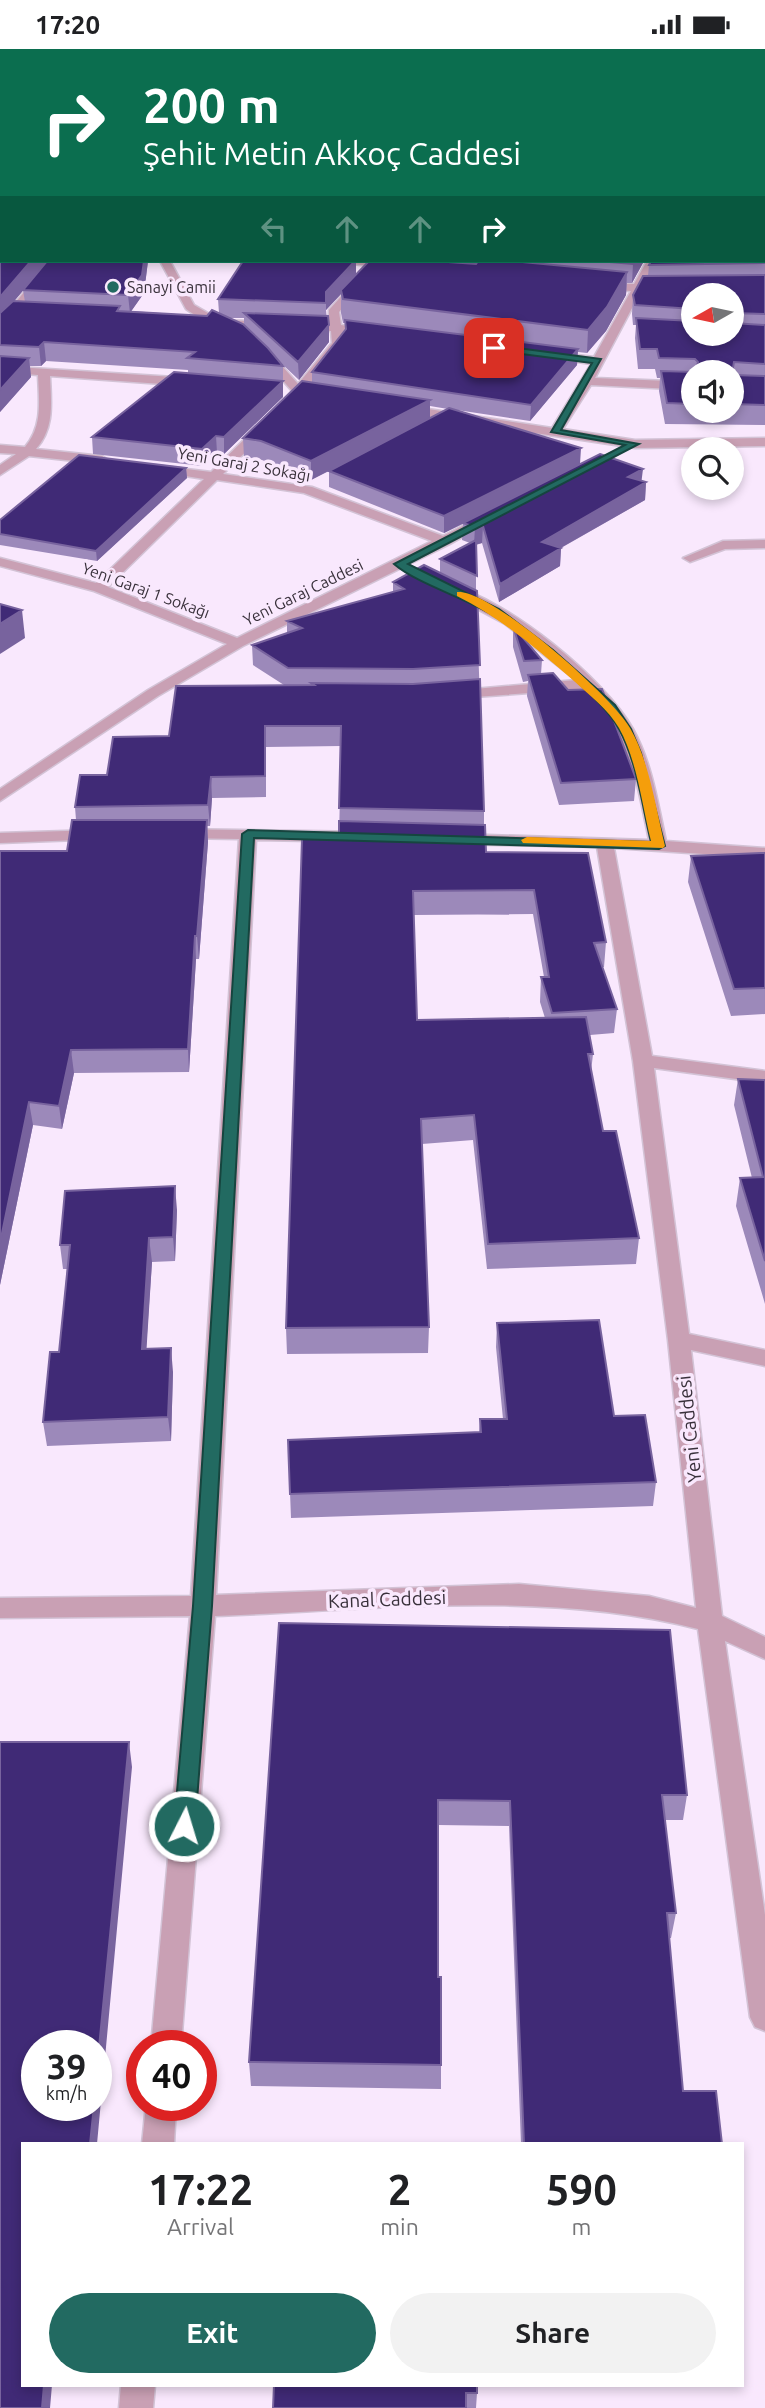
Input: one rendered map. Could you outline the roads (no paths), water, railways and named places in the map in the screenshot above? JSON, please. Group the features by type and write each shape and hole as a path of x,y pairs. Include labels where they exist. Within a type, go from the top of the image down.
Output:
{"street":[{"path":"0,328 53,263"},
{"path":"166,263 190,307 243,335"},
{"path":"370,263 405,267"},
{"path":"555,432 587,381 651,263"},
{"path":"99,588 276,415 293,391 338,342 334,312 337,306 378,264"},
{"path":"582,284 674,289"},
{"path":"11,314 25,315"},
{"path":"191,322 337,328 392,335"},
{"path":"614,330 628,331"},
{"path":"256,344 293,391 313,394"},
{"path":"543,354 598,361"},
{"path":"0,369 206,384"},
{"path":"0,471 30,451 45,427 44,372"},
{"path":"587,381 681,385"},
{"path":"395,407 635,444 765,442"},
{"path":"425,429 449,416"},
{"path":"611,456 635,444"},
{"path":"0,449 122,463"},
{"name":"Yeni Garaj 2 Sokağı","path":"149,466 312,487 444,541"},
{"name":"Yeni Garaj Caddesi","path":"0,796 153,693 238,643 405,567 444,541 504,511"},
{"path":"690,558 723,545 765,544"},
{"name":"Yeni Garaj 1 Sokağı","path":"0,562 99,588 238,643"},
{"path":"435,582 495,611 524,631 611,708 625,729 647,795 659,846"},
{"path":"435,696 587,684"},
{"path":"153,693 180,693"},
{"path":"168,833 386,837"},
{"path":"167,2030 203,1606 248,834"},
{"path":"0,838 114,835"},
{"path":"441,838 605,842 765,853"},
{"name":"Yeni Caddesi","path":"605,842 643,1061 679,1340 710,1622 765,2017"},
{"path":"643,1061 765,1077"},
{"path":"679,1340 765,1359"},
{"name":"Kanal Caddesi","path":"0,1608 203,1606 519,1594 649,1606 710,1622 765,1649"},
{"path":"158,2142 160,2121"},
{"path":"136,2408 138,2387"}],"place":[{"name":"Sanayi Camii","path":"113,287"}]}
